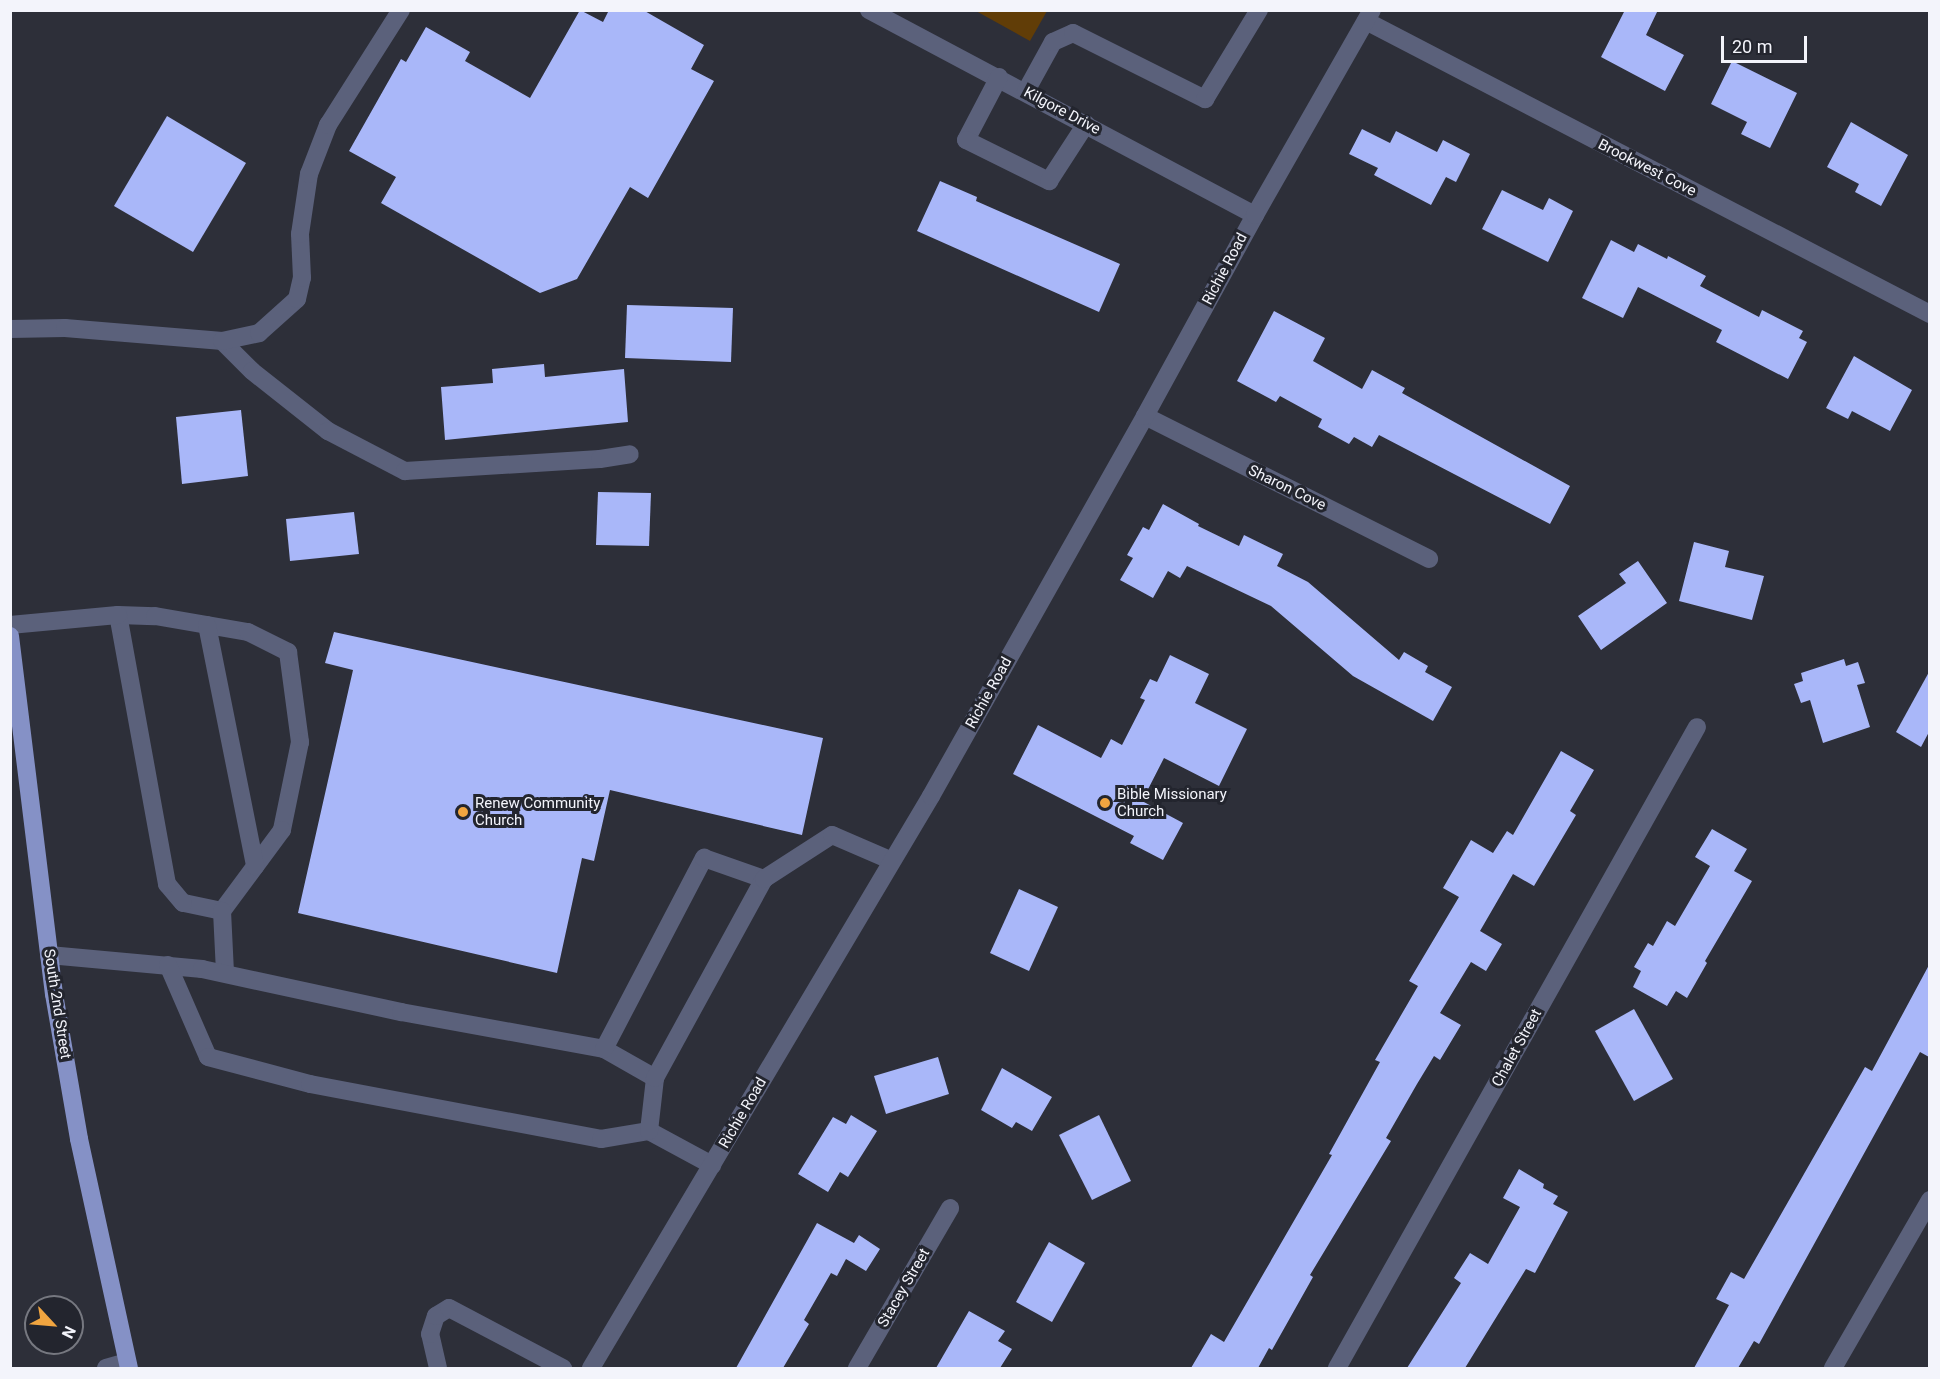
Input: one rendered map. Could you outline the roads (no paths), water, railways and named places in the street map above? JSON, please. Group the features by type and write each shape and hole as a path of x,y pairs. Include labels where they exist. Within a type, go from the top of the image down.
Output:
{"main road":[{"name":"South 2nd Street","path":"10,636 49,955 79,1139 128,1365"}],"street":[{"path":"10,329 65,328 222,341 259,333 297,299 302,278 300,234 309,174 328,125 401,10"},
{"name":"Kilgore Drive","path":"869,10 999,77 1255,215"},
{"path":"1026,92 1053,42 1073,33 1205,99 1259,10"},
{"name":"Richie Road","path":"591,1368 892,861 1369,16"},
{"name":"Brookwest Cove","path":"1369,16 1929,314"},
{"path":"999,77 966,140 1049,181 1086,124"},
{"path":"222,341 252,370 328,431 405,471 600,459 630,454"},
{"name":"Sharon Cove","path":"1145,416 1429,559"},
{"path":"118,615 167,884 183,903 222,911"},
{"path":"10,625 118,615 155,616 248,632 288,652 300,742 282,830 222,911 225,973"},
{"path":"207,625 255,866"},
{"name":"Chalet Street","path":"1337,1368 1697,727"},
{"path":"649,1131 655,1078 764,879 832,835 892,861"},
{"path":"604,1049 705,858 764,879"},
{"path":"49,955 168,965 225,973 401,1012 604,1049 655,1078"},
{"path":"168,965 207,1057 310,1084 601,1139 649,1131 712,1165"},
{"path":"1833,1368 1929,1200"},
{"name":"Stacey Street","path":"857,1368 950,1208"},
{"path":"438,1368 430,1334 436,1316 449,1308 563,1368"},
{"path":"106,1368 128,1365"}],"place":[{"name":"Bible Missionary Church","path":"1105,803"},
{"name":"Renew Community Church","path":"463,812"}]}
